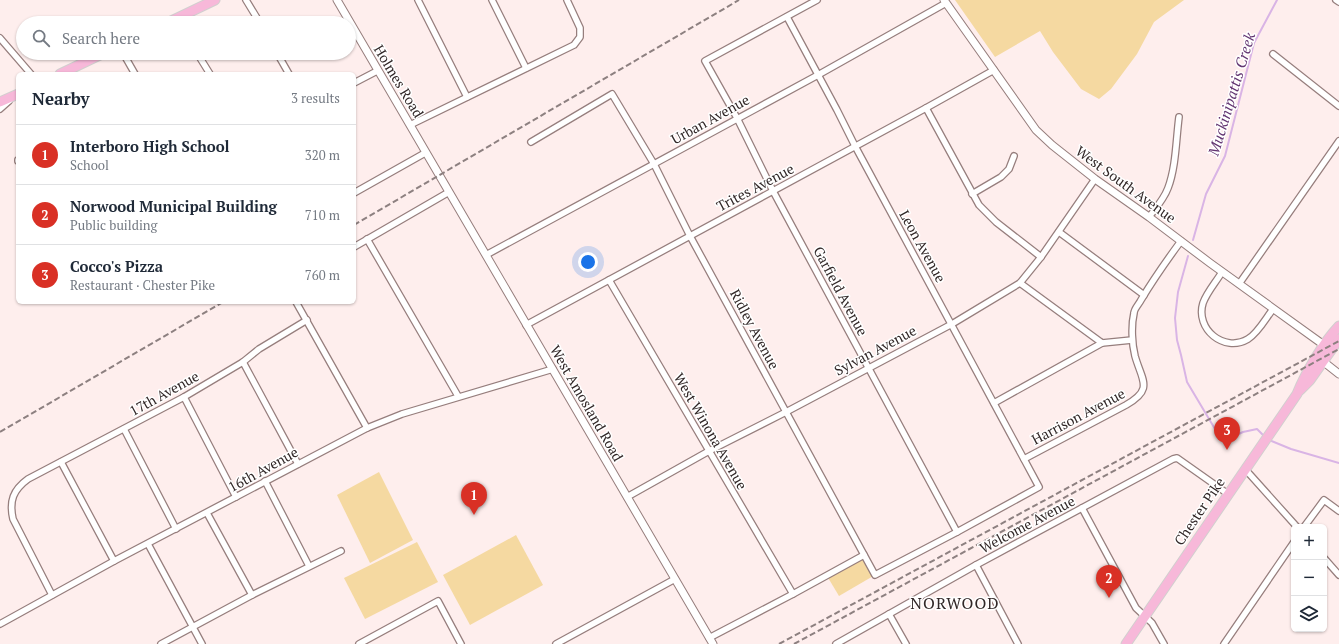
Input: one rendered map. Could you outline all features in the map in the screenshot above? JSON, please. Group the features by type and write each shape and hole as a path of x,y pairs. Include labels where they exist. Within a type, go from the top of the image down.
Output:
{"main road":[{"path":"187,16 215,0"},
{"path":"64,72 89,60"},
{"path":"0,102 16,95"},
{"name":"Chester Pike","path":"1126,644 1268,435 1297,394 1310,380 1339,326"},
{"name":"Chester Pike","path":"1328,348 1339,339"}],"street":[{"path":"246,0 256,16"},
{"name":"Holmes Road","path":"337,0 346,16"},
{"path":"418,0 467,97"},
{"path":"492,0 526,68"},
{"path":"410,124 574,45 580,37 580,28 567,0"},
{"path":"787,17 817,0"},
{"name":"West South Avenue","path":"945,2 1036,130 1052,145 1095,179 1328,348"},
{"name":"Urban Avenue","path":"486,255 818,75 945,2"},
{"name":"Garfield Avenue","path":"787,17 705,61 737,118 773,191 957,532"},
{"name":"Leon Avenue","path":"787,17 1039,486 957,532"},
{"name":"Holmes Road","path":"356,34 439,175"},
{"path":"0,38 16,57"},
{"path":"1273,54 1339,106"},
{"path":"19,60 30,72"},
{"path":"127,60 134,72"},
{"path":"201,60 209,72"},
{"path":"281,60 288,72"},
{"name":"Trites Avenue","path":"526,325 994,70"},
{"path":"356,82 377,71"},
{"name":"Ridley Avenue","path":"531,142 612,94 654,164 690,236 875,576 957,532"},
{"path":"0,109 16,95"},
{"path":"926,108 979,205 996,222 1041,257"},
{"path":"1149,217 1168,189 1179,118"},
{"path":"1239,284 1339,141"},
{"path":"356,192 425,153"},
{"path":"972,194 1001,177 1008,170 1014,156"},
{"name":"West Amosland Road","path":"439,175 711,641"},
{"name":"Sylvan Avenue","path":"627,497 709,451 952,324 1020,283 1041,257 1095,179"},
{"path":"356,246 449,192"},
{"path":"1059,232 1144,295"},
{"path":"367,239 458,396"},
{"name":"Harrison Avenue","path":"1024,459 1126,405 1139,396 1144,389 1144,378 1135,356 1132,340 1134,312 1181,241"},
{"path":"1222,272 1203,302 1203,324 1209,333 1225,342 1242,342 1249,339 1258,330 1273,309"},
{"name":"West Winona Avenue","path":"609,280 793,594"},
{"path":"1020,283 1102,343"},
{"path":"297,304 367,428"},
{"name":"17th Avenue","path":"52,595 13,518 13,496 19,485 184,397 307,320"},
{"path":"994,402 1102,343 1132,340"},
{"path":"1320,359 1339,374"},
{"path":"242,362 298,464"},
{"name":"16th Avenue","path":"0,624 114,561 367,428 402,414 458,396 553,369"},
{"path":"184,397 236,497"},
{"path":"124,429 176,529"},
{"name":"Welcome Avenue","path":"836,644 976,565 1173,459 1176,458 1228,494"},
{"path":"61,462 114,561"},
{"path":"1245,469 1294,524"},
{"path":"266,481 309,566"},
{"path":"1306,524 1324,500 1339,511"},
{"path":"1082,508 1136,608 1154,625 1164,644"},
{"path":"207,513 252,595"},
{"path":"148,544 202,644"},
{"path":"1224,644 1291,546"},
{"path":"161,644 252,595 341,551"},
{"path":"711,641 864,555"},
{"path":"1326,560 1339,575"},
{"path":"976,565 1018,644"},
{"path":"556,644 675,579"},
{"path":"359,644 438,601 461,644"},
{"path":"888,614 906,644"}],"shaded area":[{"path":"955,0 1184,0 1154,22 1137,54 1111,89 1099,99 1081,89 1053,52 1040,31 995,57"},
{"path":"379,472 413,540 370,563 337,495"},
{"path":"516,535 543,585 470,625 443,575"},
{"path":"417,542 438,582 365,619 344,578"},
{"path":"864,555 875,575 839,596 827,576"}],"waterway":[{"name":"Muckinipattis Creek","path":"1193,240 1206,194 1225,156 1254,43 1277,0"},
{"name":"Muckinipattis Creek","path":"1188,256 1178,292 1175,318 1177,340 1187,382 1215,429 1223,438 1230,438 1243,432 1257,429 1264,436"},
{"name":"Muckinipattis Creek","path":"1269,440 1291,449 1339,463"}],"railway":[{"path":"356,224 739,0"},
{"path":"0,432 220,304"},
{"path":"779,644 1339,341"},
{"path":"794,644 1339,349"}],"place":[{"name":"Cocco's Pizza","path":"1227,450"},
{"name":"Interboro High School","path":"474,515"},
{"name":"Norwood Municipal Building","path":"1109,598"}],"district":[{"name":"NORWOOD","path":"955,603"}]}
